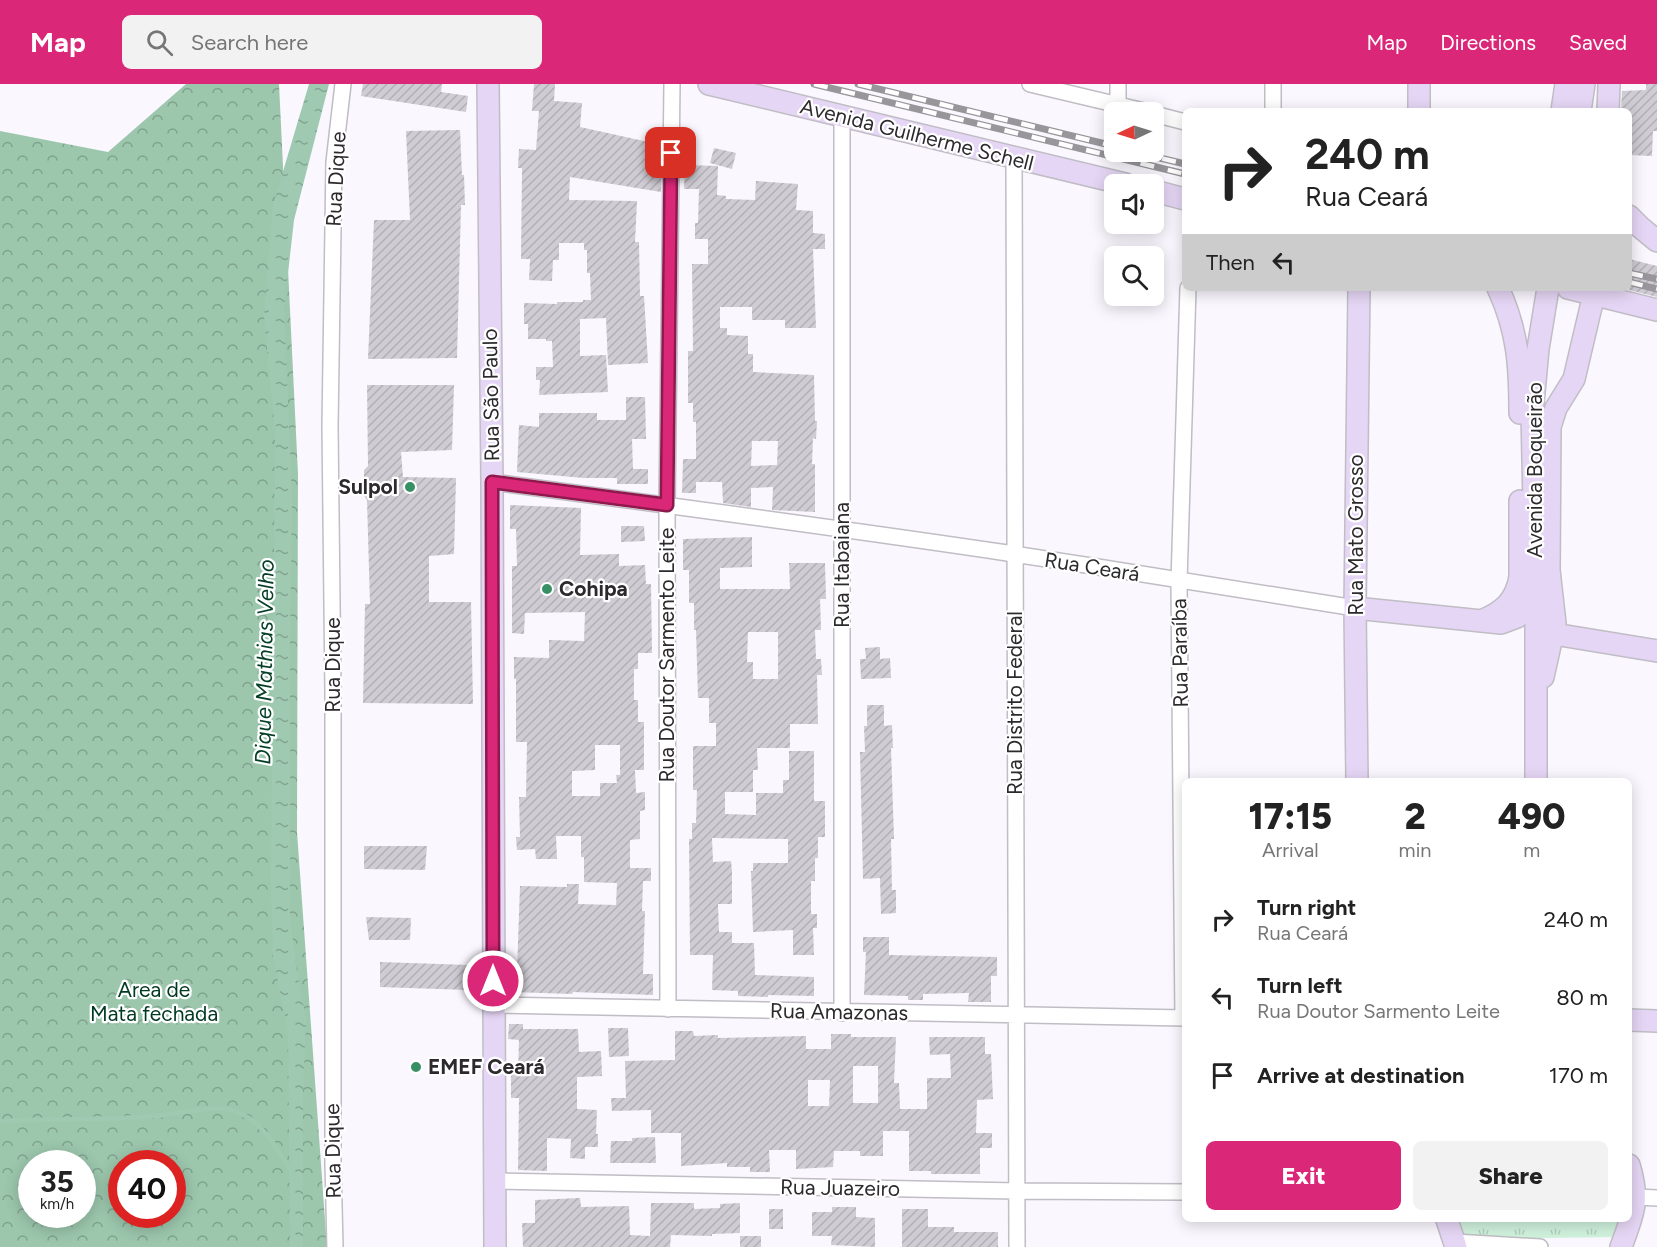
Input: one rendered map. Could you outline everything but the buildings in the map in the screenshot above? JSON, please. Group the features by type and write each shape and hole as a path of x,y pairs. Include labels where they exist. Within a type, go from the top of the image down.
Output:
{"street":[{"name":"Rua Dique","path":"335,1247 330,426 334,162 343,84"},
{"name":"Rua São Paulo","path":"488,84 495,1247"},
{"name":"Rua Doutor Sarmento Leite","path":"668,1009 667,505 672,84"},
{"name":"Avenida Guilherme Schell","path":"709,84 1104,179"},
{"path":"1030,84 1105,102"},
{"path":"1118,84 1118,102"},
{"path":"1273,84 1273,108"},
{"path":"1419,84 1419,108"},
{"path":"1562,108 1566,84"},
{"path":"1580,108 1584,84"},
{"path":"1608,108 1609,84"},
{"name":"Rua Itabaiana","path":"842,117 842,1013"},
{"path":"1164,117 1182,121"},
{"name":"Rua Distrito Federal","path":"1014,158 1017,1247"},
{"path":"1164,194 1182,198"},
{"path":"1632,219 1657,241"},
{"path":"1632,240 1657,245"},
{"name":"Rua Paraíba","path":"1182,844 1179,582 1188,291"},
{"name":"Rua Mato Grosso","path":"1357,778 1355,608 1359,291"},
{"path":"1481,621 1497,614 1511,602 1518,588 1520,577 1520,374 1516,336 1499,291"},
{"name":"Avenida Boqueirão","path":"1536,589 1532,414 1538,349 1548,291"},
{"path":"1581,291 1657,310"},
{"path":"1535,719 1554,634 1555,611 1549,570 1550,427 1556,408 1569,389 1575,373 1594,294"},
{"name":"Rua Ceará","path":"492,482 1014,554 1179,582 1355,608 1481,621 1501,623 1512,620 1523,613 1536,589"},
{"path":"1536,589 1543,623 1548,631 1554,634 1657,651"},
{"path":"1536,589 1536,778"},
{"name":"Rua Amazonas","path":"493,1005 1182,1018"},
{"path":"1632,1020 1657,1021"},
{"path":"1632,1179 1636,1197 1632,1218"},
{"name":"Rua Juazeiro","path":"494,1181 1182,1192"},
{"path":"1636,1197 1657,1198"},
{"path":"1448,1222 1455,1245 1540,1247"},
{"path":"1621,1247 1630,1222"}],"green space":[{"name":"Area de Mata fechada","path":"186,84 279,84 298,474 297,832 327,1247 0,1247 0,131 108,152"},
{"path":"1455,1222 1622,1222 1618,1237 1461,1239"}],"water":[{"name":"Dique Mathias Velho","path":"309,84 329,84 294,220 284,309 292,497 290,914 295,960 306,1020 303,1087 303,1247 290,1247 288,1031 273,957 271,884 275,432 264,317 273,205"}],"waterway":[{"path":"0,1121 156,1116 223,1109 242,1114 258,1125 277,1148 292,1173"}],"railway":[{"path":"814,84 1182,173"},
{"path":"858,84 1104,144"},
{"path":"1164,159 1182,163"},
{"path":"1632,274 1657,279"},
{"path":"1632,283 1657,289"}],"place":[{"name":"Sulpol","path":"410,487"},
{"name":"Cohipa","path":"547,589"},
{"name":"EMEF Ceará","path":"416,1067"}],"route":[{"path":"493,981 492,482 667,505 671,153"}]}
